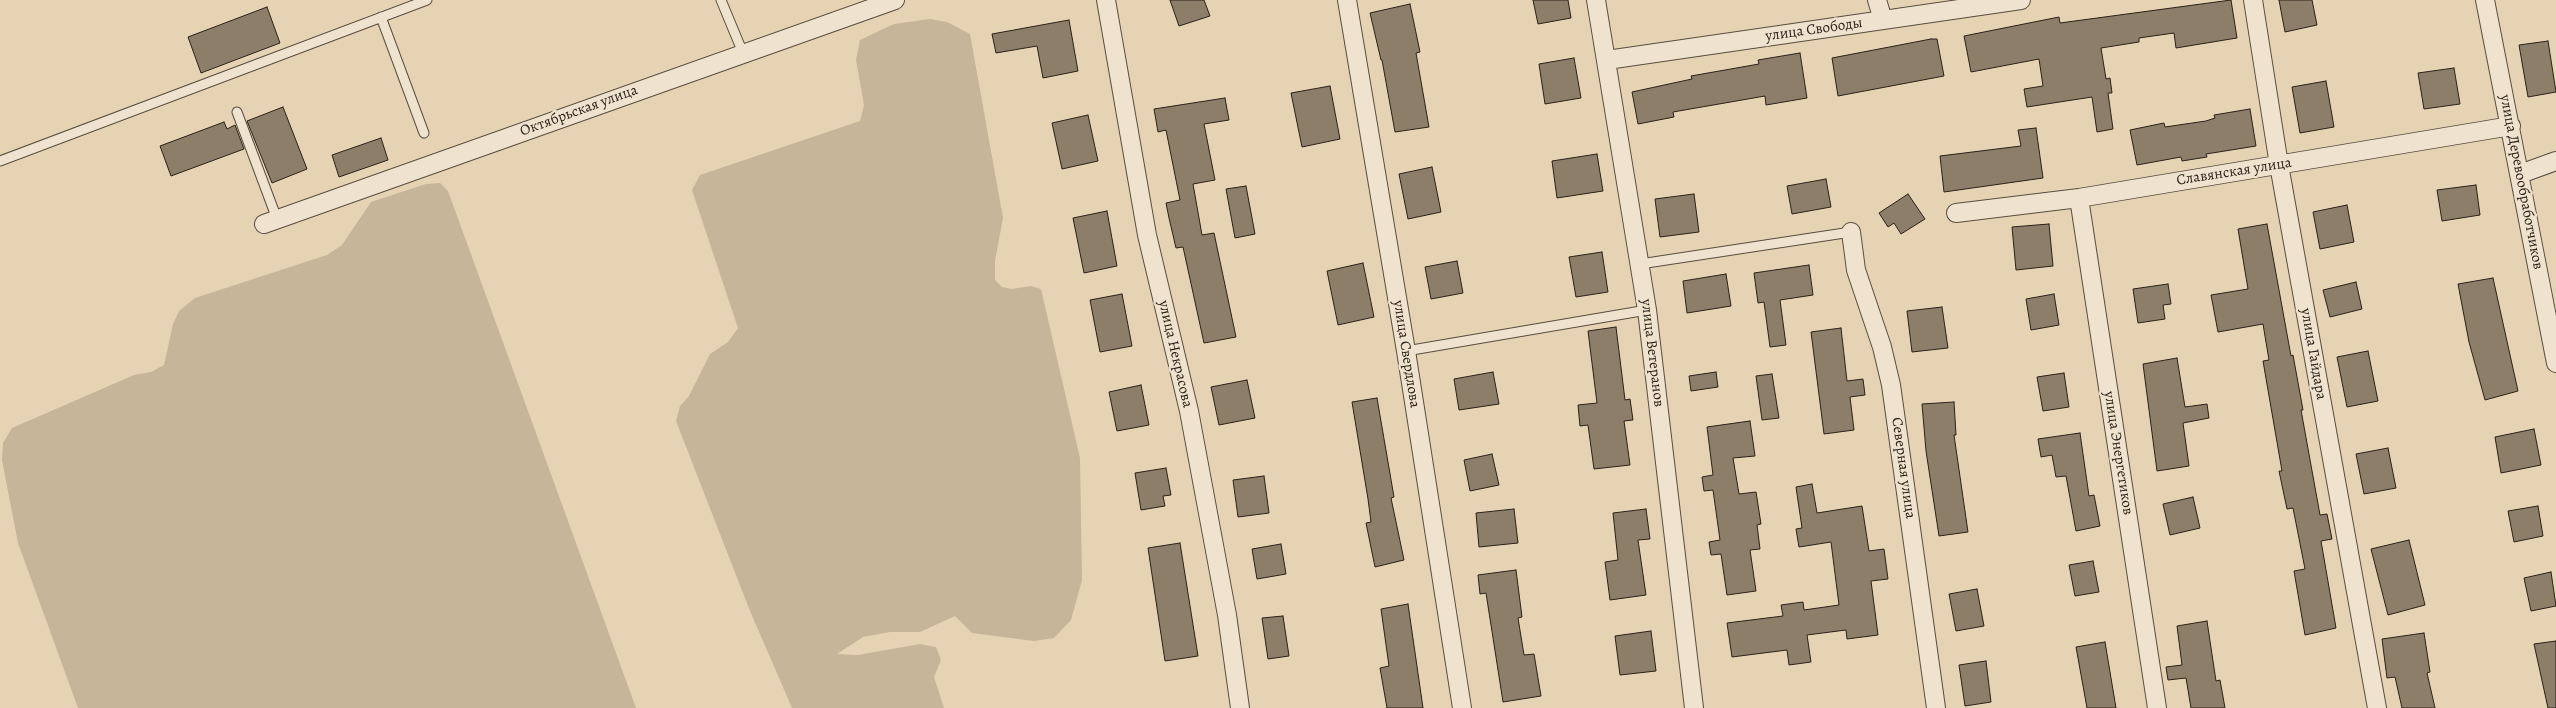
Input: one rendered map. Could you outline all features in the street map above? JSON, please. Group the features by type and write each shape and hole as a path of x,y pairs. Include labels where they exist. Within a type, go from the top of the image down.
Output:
{"street":[{"name":"Октябрьская улица","path":"270,222 895,0"},
{"name":"улица Некрасова","path":"1106,0 1147,235 1191,420 1227,615 1240,708"},
{"name":"улица Свердлова","path":"1346,0 1406,351 1462,708"},
{"name":"улица Ветеранов","path":"1596,0 1647,310 1694,708"},
{"path":"1877,0 1883,20"},
{"name":"улица Свободы","path":"1606,60 2021,0"},
{"name":"улица Гайдара","path":"2253,0 2279,165 2377,708"},
{"name":"улица Деревообработчиков","path":"2486,0 2556,363"},
{"name":"Славянская улица","path":"1956,213 2079,198 2511,126"},
{"path":"2520,174 2556,161"},
{"name":"улица Энергетиков","path":"2079,198 2157,708"},
{"name":"Северная улица","path":"1851,232 1856,270 1882,347 1891,385 1936,708"}],"lane":[{"path":"0,161 427,0"},
{"path":"721,0 743,53"},
{"path":"381,17 424,133"},
{"path":"237,112 270,222"},
{"path":"1640,264 1851,232"},
{"path":"1406,351 1647,310"}],"shaded area":[{"path":"930,19 947,22 970,34 1003,218 995,261 995,280 1002,287 1012,289 1031,286 1041,289 1080,458 1082,580 1071,620 1054,638 1034,641 972,633 955,616 920,632 890,632 863,637 837,654 858,655 920,644 936,647 941,660 934,677 944,708 792,708 750,611 676,421 680,406 689,396 710,354 728,342 738,328 692,190 700,175 860,121 864,105 856,60 860,40 894,24"},
{"path":"440,183 448,191 636,708 78,708 18,543 2,460 3,443 12,428 134,375 151,372 164,365 173,324 179,311 195,298 327,255 342,245 371,202 426,184"}],"building":[{"path":"1170,0 1204,0 1210,16 1179,26"},
{"path":"1533,0 1568,0 1571,18 1538,24"},
{"path":"2231,0 2237,38 2176,48 2174,33 2139,38 2139,42 2101,48 2106,79 2110,78 2112,93 2108,93 2113,129 2097,132 2092,97 2027,107 2024,89 2043,86 2039,59 1971,72 1964,36 2059,17 2060,23"},
{"path":"2279,0 2312,0 2317,25 2285,32"},
{"path":"1410,4 1420,52 1416,53 1429,127 1395,132 1382,60 1370,13"},
{"path":"267,7 280,43 201,73 188,37"},
{"path":"1069,20 1078,71 1043,78 1037,46 996,53 992,34"},
{"path":"1937,39 1944,76 1838,96 1832,58"},
{"path":"2548,41 2556,92 2528,97 2519,45"},
{"path":"1800,53 1807,98 1766,105 1765,96 1673,112 1674,117 1638,124 1632,92 1692,79 1691,76 1759,64 1758,60"},
{"path":"1574,58 1581,98 1545,104 1539,64"},
{"path":"2454,68 2460,104 2424,109 2418,73"},
{"path":"2326,81 2334,127 2300,133 2292,87"},
{"path":"1330,86 1340,139 1302,147 1291,93"},
{"path":"1225,98 1229,120 1204,124 1215,180 1193,184 1202,235 1214,233 1236,337 1204,343 1183,247 1176,248 1169,218 1166,203 1180,200 1166,130 1158,132 1154,109"},
{"path":"283,107 307,169 272,183 247,121"},
{"path":"2250,109 2256,146 2206,154 2207,157 2182,161 2181,157 2137,165 2130,130 2164,123 2165,127 2206,121 2215,118 2214,115"},
{"path":"1088,115 1098,161 1062,169 1052,123"},
{"path":"224,122 227,129 235,125 244,149 171,176 160,146"},
{"path":"2036,128 2043,178 1944,192 1940,156 2021,146 2018,130"},
{"path":"381,138 388,160 339,177 332,155"},
{"path":"1597,154 1603,191 1557,198 1552,161"},
{"path":"1432,167 1441,212 1408,219 1399,174"},
{"path":"1826,179 1831,207 1792,214 1787,186"},
{"path":"2476,185 2480,215 2442,221 2437,190"},
{"path":"1246,186 1255,234 1235,238 1226,189"},
{"path":"1694,194 1699,232 1660,237 1655,199"},
{"path":"1908,194 1925,219 1901,234 1894,223 1888,227 1879,213"},
{"path":"2347,205 2354,242 2320,249 2313,212"},
{"path":"1107,211 1117,266 1084,273 1073,218"},
{"path":"2049,224 2053,266 2016,270 2012,227"},
{"path":"2267,224 2291,356 2293,355 2320,515 2327,514 2332,539 2321,541 2336,628 2305,635 2294,571 2305,569 2293,508 2287,509 2279,471 2282,471 2263,361 2269,360 2263,324 2218,332 2211,295 2248,289 2238,229"},
{"path":"1602,252 1608,292 1576,297 1569,257"},
{"path":"1457,261 1463,293 1431,299 1425,267"},
{"path":"1363,263 1374,317 1338,325 1327,271"},
{"path":"1809,265 1813,295 1780,300 1786,345 1770,347 1764,302 1758,303 1754,273"},
{"path":"1726,274 1731,306 1687,313 1683,281"},
{"path":"2493,278 2518,391 2485,400 2469,342 2458,284"},
{"path":"2356,282 2362,309 2330,317 2323,290"},
{"path":"2168,284 2171,304 2163,305 2165,319 2138,323 2133,289"},
{"path":"1122,294 1132,346 1100,352 1090,300"},
{"path":"2054,294 2059,325 2031,330 2026,299"},
{"path":"1942,307 1948,348 1912,352 1907,311"},
{"path":"1616,327 1625,400 1630,399 1633,420 1624,421 1630,465 1594,469 1588,425 1580,426 1578,405 1597,403 1588,331"},
{"path":"1841,328 1847,381 1863,379 1865,395 1850,397 1854,430 1824,434 1811,332"},
{"path":"2368,351 2378,401 2347,407 2337,357"},
{"path":"2177,358 2185,407 2207,404 2209,418 2183,423 2189,466 2157,471 2143,364"},
{"path":"1493,372 1499,404 1459,410 1454,379"},
{"path":"1716,372 1718,387 1691,391 1689,376"},
{"path":"2064,373 2069,407 2043,411 2037,377"},
{"path":"1772,374 1779,418 1762,420 1756,376"},
{"path":"1247,380 1255,418 1219,425 1211,387"},
{"path":"1141,385 1149,425 1117,431 1109,392"},
{"path":"1377,398 1394,497 1391,498 1404,560 1375,567 1366,523 1371,522 1352,402"},
{"path":"1954,402 1956,435 1954,435 1968,532 1939,536 1926,451 1922,404"},
{"path":"1750,421 1755,456 1733,458 1739,494 1756,492 1761,524 1757,525 1760,549 1750,550 1756,591 1727,595 1721,554 1711,555 1709,542 1720,540 1713,490 1704,491 1702,477 1713,475 1707,427"},
{"path":"2534,429 2541,465 2501,473 2495,437"},
{"path":"2080,433 2089,496 2094,495 2100,526 2076,531 2066,476 2056,477 2052,455 2041,457 2038,439"},
{"path":"2388,448 2396,488 2364,494 2356,454"},
{"path":"1492,454 1499,485 1470,491 1464,460"},
{"path":"1166,468 1171,495 1163,496 1165,506 1141,510 1135,473"},
{"path":"1264,476 1269,513 1238,517 1233,480"},
{"path":"1812,484 1817,513 1862,506 1869,551 1884,549 1888,579 1871,581 1878,635 1847,639 1846,630 1807,635 1811,662 1789,665 1787,650 1732,657 1727,623 1783,616 1781,605 1803,602 1804,610 1839,605 1831,542 1799,547 1796,529 1802,528 1796,487"},
{"path":"2193,497 2200,528 2170,535 2163,504"},
{"path":"2538,506 2543,536 2514,542 2508,511"},
{"path":"1514,509 1518,543 1479,547 1476,513"},
{"path":"1646,509 1650,539 1638,540 1646,595 1610,600 1605,562 1618,560 1613,513"},
{"path":"2409,540 2425,605 2388,615 2371,549"},
{"path":"1180,543 1198,656 1165,661 1148,548"},
{"path":"1281,544 1286,574 1257,579 1252,549"},
{"path":"2093,561 2099,592 2075,596 2069,565"},
{"path":"1516,570 1522,617 1518,618 1524,655 1534,654 1541,696 1503,702 1486,593 1480,594 1478,575"},
{"path":"2551,572 2556,606 2531,611 2524,578"},
{"path":"1977,589 1984,626 1956,631 1949,594"},
{"path":"1408,604 1423,708 1387,708 1380,668 1389,666 1381,609"},
{"path":"1283,616 1289,656 1268,659 1262,618"},
{"path":"2207,621 2216,681 2220,680 2225,708 2191,708 2186,678 2168,680 2166,667 2182,665 2177,626"},
{"path":"1651,631 1656,671 1620,675 1615,636"},
{"path":"2424,633 2430,672 2427,673 2435,708 2402,708 2395,677 2387,678 2382,639"},
{"path":"2556,641 2556,708 2548,708 2534,644"},
{"path":"2105,642 2116,708 2087,708 2076,647"},
{"path":"1986,661 1991,702 1965,706 1959,665"}]}
